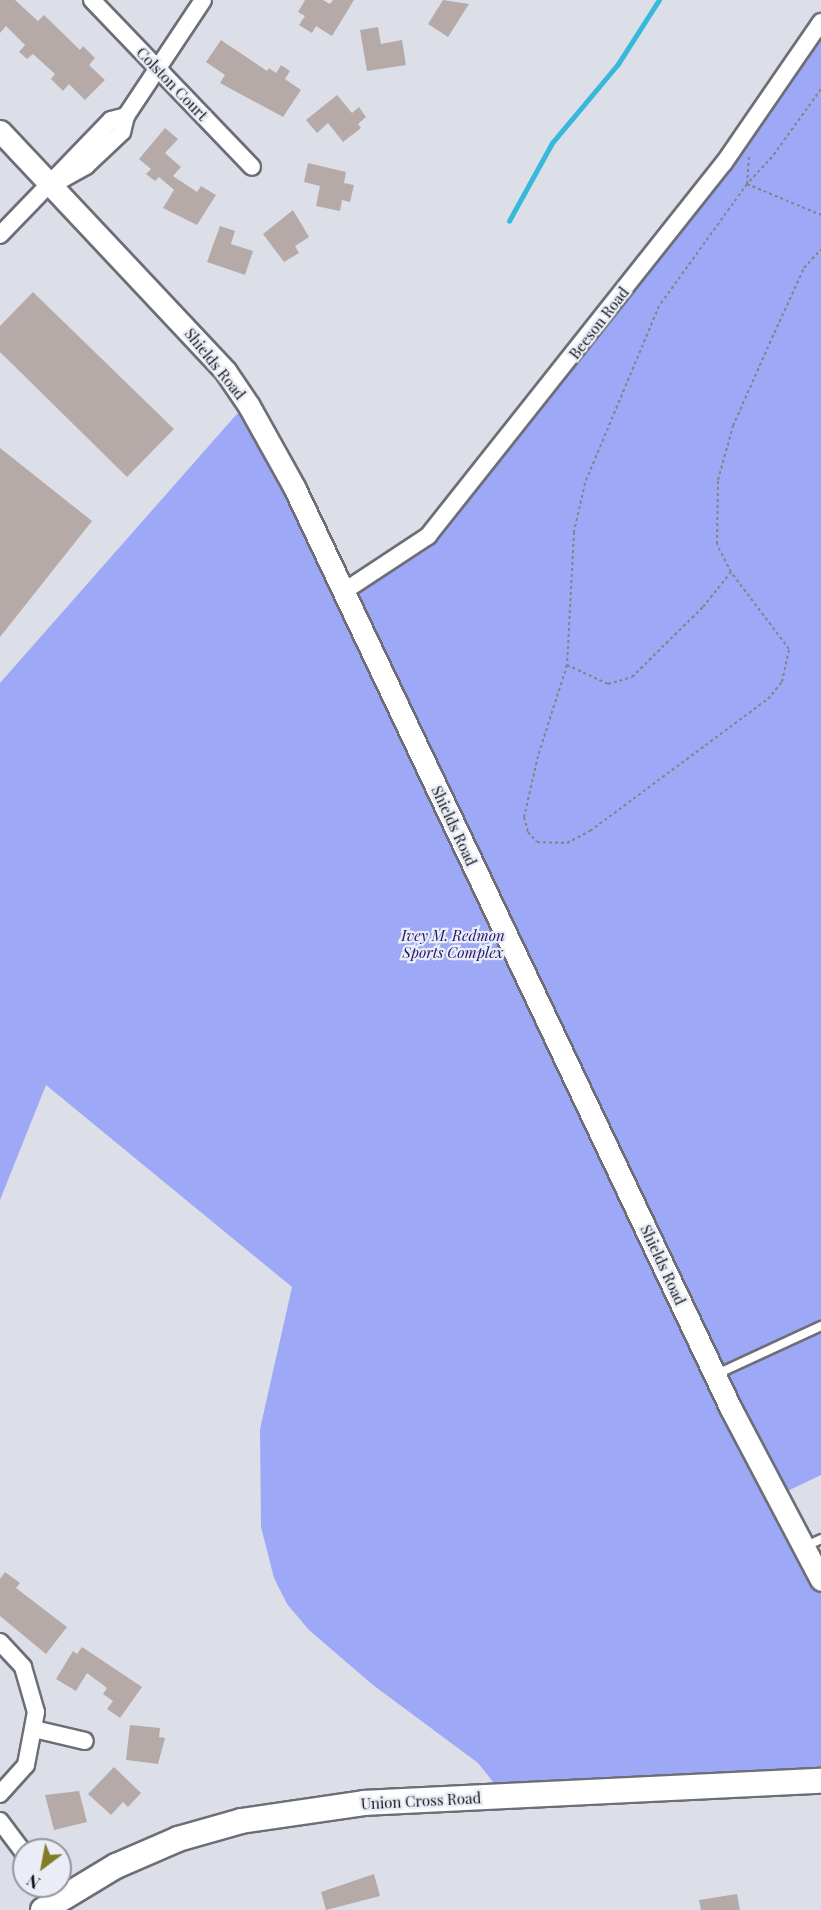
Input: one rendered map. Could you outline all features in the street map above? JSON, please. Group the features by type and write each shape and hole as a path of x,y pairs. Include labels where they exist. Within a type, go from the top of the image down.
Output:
{"main road":[{"name":"Union Cross Road","path":"72,1887 178,1839 241,1821 364,1803 821,1781"}],"street":[{"name":"Colston Court","path":"92,0 252,167"},
{"path":"0,235 51,185 111,120 126,117 203,0"},
{"name":"Beeson Road","path":"343,592 428,536 724,163 821,22"},
{"name":"Shields Road","path":"0,131 240,390 294,487 715,1375 812,1543 821,1580"},
{"path":"0,1642 22,1667 32,1690 34,1730 26,1765 0,1794"},
{"path":"34,1730 85,1742"},
{"path":"0,1821 13,1838"}],"lane":[{"path":"715,1375 821,1326"}],"path":[{"path":"821,89 772,157 747,184 659,306 585,483 574,532 567,665 538,756 524,817 528,832 537,842 567,843 590,831 768,699 782,682 789,649 730,572 717,544 715,519 721,469 733,426 804,268 821,249"},
{"path":"747,184 821,215"},
{"path":"567,665 608,684 632,677 703,607 730,572"}],"green space":[{"name":"Ivey M. Redmon Sports Complex","path":"821,22 821,1475 777,1496 821,1580 821,1781 496,1797 494,1783 478,1763 373,1685 309,1630 287,1604 274,1578 261,1527 260,1429 292,1287 46,1085 0,1200 0,683 236,415 249,406 343,592 396,561 530,411"}],"building":[{"path":"0,0 15,0 38,21 44,15 80,50 83,46 95,58 89,65 105,80 85,100 69,84 63,91 51,79 55,74 33,54 27,59 19,52 25,45 6,26 0,33"},
{"path":"305,0 323,0 330,4 333,0 354,0 332,36 316,26 312,33 299,25 305,16 298,12"},
{"path":"443,0 469,4 448,37 428,24"},
{"path":"378,27 381,44 402,40 406,65 367,71 360,30"},
{"path":"221,40 267,71 269,68 276,73 281,65 290,71 285,79 301,90 283,117 220,83 225,75 206,62"},
{"path":"337,95 352,113 359,107 366,117 358,124 361,128 343,142 328,123 317,133 306,120"},
{"path":"165,128 178,139 165,153 181,167 173,176 197,192 201,186 216,195 197,225 163,208 174,190 159,177 155,181 146,174 151,169 139,159"},
{"path":"308,163 346,172 344,183 354,185 350,202 342,200 340,211 316,206 320,186 304,182"},
{"path":"293,210 309,237 295,246 299,253 284,262 263,234"},
{"path":"220,226 235,231 231,244 253,251 245,275 207,262"},
{"path":"33,292 174,429 127,477 0,352 0,326"},
{"path":"0,448 92,521 0,637"},
{"path":"5,1572 20,1583 16,1588 67,1627 46,1654 0,1616 0,1579"},
{"path":"82,1647 142,1687 120,1718 107,1709 113,1701 103,1694 107,1688 87,1673 76,1691 56,1679 73,1651 77,1654"},
{"path":"130,1725 160,1728 159,1737 165,1738 158,1764 126,1760"},
{"path":"114,1767 141,1793 128,1807 123,1802 111,1815 88,1794"},
{"path":"79,1791 87,1822 54,1830 45,1795"},
{"path":"374,1874 380,1896 326,1910 321,1892"},
{"path":"737,1894 740,1910 701,1910 699,1900"}],"waterway":[{"path":"509,221 552,143 618,64 659,0"}]}
